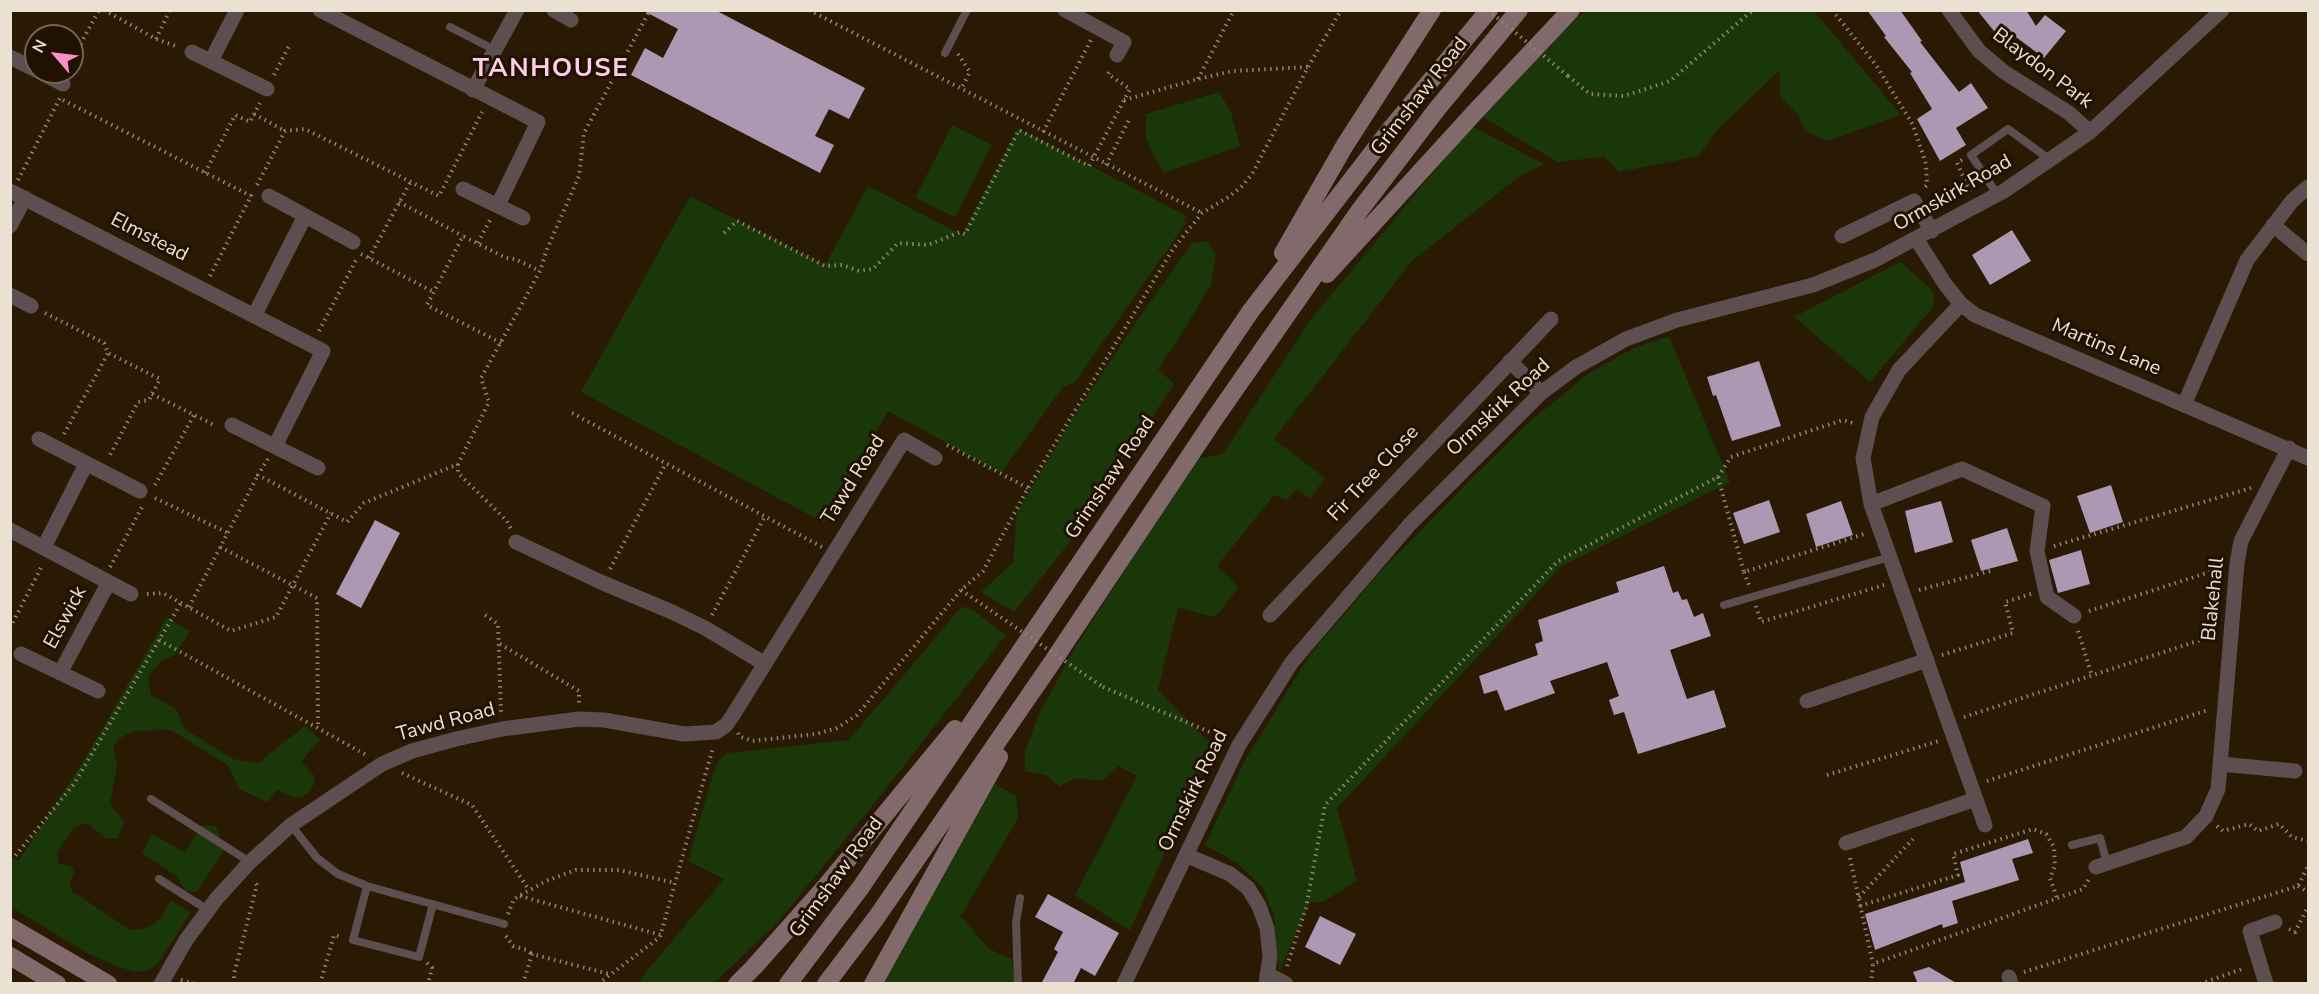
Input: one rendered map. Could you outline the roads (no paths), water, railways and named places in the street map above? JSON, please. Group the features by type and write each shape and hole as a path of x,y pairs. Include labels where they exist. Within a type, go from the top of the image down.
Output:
{"main road":[{"path":"1250,312 1345,145 1432,10"},
{"name":"Grimshaw Road","path":"788,984 861,887 1250,312 1389,131 1488,10"},
{"name":"Grimshaw Road","path":"826,984 876,918 1051,664 1274,333 1367,201 1437,109 1519,10"},
{"path":"1274,333 1571,10"},
{"path":"737,984 754,968 826,886 1023,646"},
{"path":"873,984 1051,664"},
{"path":"10,927 108,984"},
{"path":"10,956 57,984"}],"street":[{"path":"211,61 237,10"},
{"path":"320,10 538,122 498,206"},
{"path":"473,90 516,10"},
{"path":"554,10 571,20"},
{"path":"1065,10 1124,42 1117,55"},
{"name":"Blaydon Park","path":"1948,10 1979,51 2004,72 2069,113 2090,132"},
{"name":"Ormskirk Road","path":"1124,984 1239,745 1292,662 1410,524 1541,393 1576,367 1626,339 1677,320 1813,285 1917,240 1997,194 2090,132 2222,10"},
{"path":"192,51 267,89"},
{"path":"54,84 62,91"},
{"path":"2184,405 2247,260 2292,201 2308,187"},
{"path":"463,189 523,218"},
{"path":"10,225 16,194"},
{"name":"Elmstead","path":"16,194 323,351 275,446"},
{"path":"268,196 353,242"},
{"path":"1842,236 1914,201 1932,231"},
{"path":"254,316 306,216"},
{"path":"2273,225 2308,254"},
{"name":"Martins Lane","path":"1917,240 1945,284 1961,304 1975,315 2308,458"},
{"path":"10,296 31,306"},
{"path":"1961,304 1899,370 1872,417 1863,458 1871,504 1986,825"},
{"name":"Fir Tree Close","path":"1270,615 1551,319"},
{"path":"1510,361 1541,393"},
{"path":"232,425 318,468"},
{"path":"39,440 140,491"},
{"name":"Tawd Road","path":"161,984 186,940 208,910 249,863 291,825 382,764 412,751 502,729 579,719 604,720 684,734 716,732 726,725 733,715 904,440 935,458"},
{"name":"Blakehall","path":"2101,865 2186,837 2206,816 2218,789 2237,562 2241,541 2289,448"},
{"path":"47,548 86,464"},
{"path":"1871,504 1962,469 2043,506 2037,551 2047,597 2074,616"},
{"name":"Elswick","path":"10,530 131,594"},
{"path":"516,542 705,628 765,664"},
{"name":"Elswick","path":"60,673 109,582"},
{"name":"Elswick","path":"21,654 98,691"},
{"path":"1807,701 1927,660"},
{"path":"2220,764 2295,771"},
{"path":"1846,843 1974,792"},
{"path":"1186,855 1230,874 1248,888 1259,906 1267,928 1270,956 1267,979 1284,982"},
{"path":"2266,984 2250,931 2275,922"}],"lane":[{"path":"945,53 967,10"},
{"path":"450,27 495,50"},
{"path":"1997,194 1971,155 2008,129 2051,160"},
{"path":"1724,605 1890,557"},
{"path":"151,799 249,863"},
{"path":"291,825 317,858 338,874 367,886 504,924"},
{"path":"2072,845 2100,838 2101,865"},
{"path":"159,879 208,910"},
{"path":"367,886 353,940 419,957 433,904"},
{"path":"1018,984 1016,922 1020,898"}],"district":[{"name":"TANHOUSE","path":"551,70"}]}
